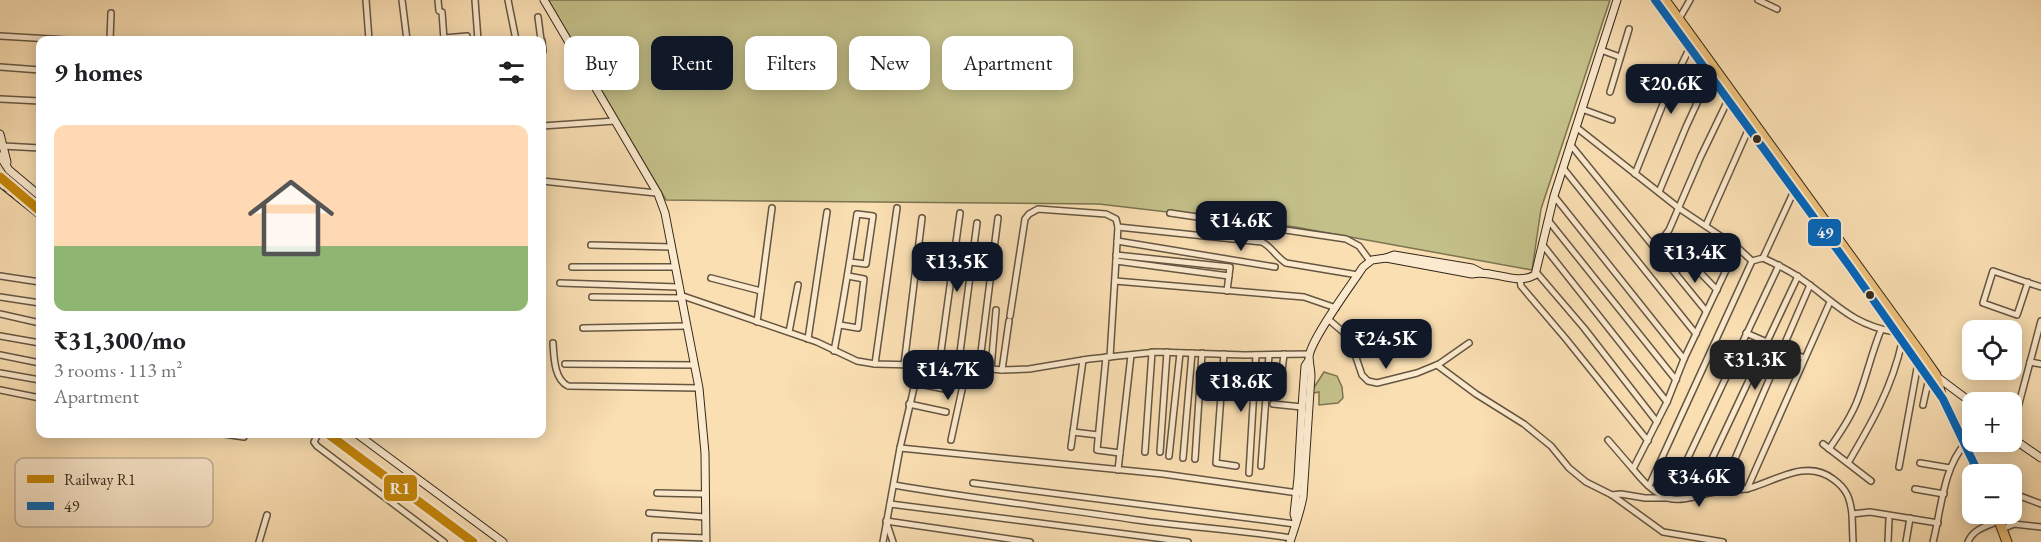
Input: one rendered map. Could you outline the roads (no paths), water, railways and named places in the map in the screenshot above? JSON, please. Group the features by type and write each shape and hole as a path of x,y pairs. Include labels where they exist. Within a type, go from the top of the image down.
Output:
{"highway":[{"path":"1655,0 1899,336 1920,359"},
{"path":"1665,0 1771,146 1920,359 1932,377 1944,406 1962,439"},
{"path":"2000,524 2007,542"}],"street":[{"path":"366,0 369,36"},
{"path":"402,0 406,36"},
{"path":"438,0 442,12 444,36"},
{"path":"475,0 478,36"},
{"path":"508,0 515,36"},
{"path":"544,0 657,193 668,224 679,293 699,388 705,442 706,540 655,536 655,542"},
{"path":"1304,435 1302,407 1305,366 1313,343 1358,275 1370,261 1394,255 1472,268 1480,272 1520,280 1528,279 1536,273 1554,196 1617,0"},
{"path":"1679,19 1690,0"},
{"path":"1758,0 1777,9"},
{"path":"110,36 111,13"},
{"path":"538,17 540,36"},
{"path":"1611,92 1629,29"},
{"path":"0,36 36,38"},
{"path":"1635,174 1665,99 1690,47"},
{"path":"1601,50 1620,57"},
{"path":"0,67 36,70"},
{"path":"1659,192 1710,75"},
{"path":"0,99 36,101"},
{"path":"1655,248 1669,230 1680,209 1701,156 1728,100"},
{"path":"1582,109 1612,120"},
{"path":"546,126 615,121"},
{"path":"1576,127 1680,209 1737,247 1752,261"},
{"path":"1706,225 1749,128"},
{"path":"0,134 9,170"},
{"path":"1570,144 1706,311"},
{"path":"3,146 36,148"},
{"path":"0,156 9,170 36,193"},
{"path":"1563,168 1696,334"},
{"path":"546,181 657,193"},
{"path":"1763,258 1794,190"},
{"path":"1554,196 1684,359"},
{"path":"757,322 772,208"},
{"path":"875,364 897,208"},
{"path":"1002,370 1025,219 1038,209 1106,214 1116,219 1118,227 1115,281 1097,450 1120,453"},
{"path":"808,339 827,212"},
{"path":"939,366 960,213"},
{"path":"1170,213 1346,239 1359,246 1370,261"},
{"path":"834,351 848,276 856,214 873,216 866,264 850,262"},
{"path":"904,365 922,218"},
{"path":"979,368 998,218"},
{"path":"1548,220 1676,380"},
{"path":"914,383 950,390 957,366 977,223"},
{"path":"1118,227 1262,242 1278,259 1286,263 1358,275"},
{"path":"1117,241 1275,267"},
{"path":"1542,244 1667,402"},
{"path":"591,245 672,247"},
{"path":"1633,469 1667,402 1684,359 1737,247"},
{"path":"1116,258 1230,267 1227,291"},
{"path":"1116,258 1229,276"},
{"path":"1752,261 1763,258 1779,265 1798,276 1857,321 1899,336 1897,365 1888,390 1877,414 1848,463"},
{"path":"1675,272 1688,260 1717,290"},
{"path":"1649,486 1752,261"},
{"path":"1669,498 1779,265"},
{"path":"572,267 675,267"},
{"path":"2028,282 2017,315 1983,303 1993,271 2041,286"},
{"path":"1536,273 1584,328 1657,422"},
{"path":"0,276 36,281"},
{"path":"840,325 858,328 864,279 848,276"},
{"path":"1694,497 1798,276"},
{"path":"711,278 761,291"},
{"path":"1520,280 1521,286 1648,441"},
{"path":"1115,281 1304,297 1336,308"},
{"path":"560,283 679,293 808,339 856,361 875,364 957,366 1002,370 1029,369 1152,352 1284,354 1309,357"},
{"path":"789,332 798,285"},
{"path":"1721,491 1809,285"},
{"path":"592,297 679,293"},
{"path":"0,297 36,302"},
{"path":"1747,489 1830,302"},
{"path":"991,369 996,310"},
{"path":"0,314 36,322"},
{"path":"1329,319 1349,337 1362,375 1368,381 1377,383 1390,381 1437,364 1469,343"},
{"path":"2022,392 2038,341 2041,321"},
{"path":"583,328 686,326"},
{"path":"1829,449 1858,398 1881,330"},
{"path":"1746,333 1804,358"},
{"path":"0,336 36,342"},
{"path":"553,343 557,374 564,385 699,388"},
{"path":"1145,452 1152,352"},
{"path":"1161,452 1167,352"},
{"path":"1169,456 1179,353"},
{"path":"1183,458 1192,353"},
{"path":"1195,459 1203,353"},
{"path":"1224,354 1216,463 1236,466"},
{"path":"1280,388 1284,354"},
{"path":"0,355 36,362"},
{"path":"1118,470 1131,355"},
{"path":"1249,473 1256,355"},
{"path":"1261,466 1269,355"},
{"path":"894,485 1291,540 1296,523 1294,514 1300,493 1311,367 1309,357"},
{"path":"1899,467 1920,359"},
{"path":"1071,447 1083,360"},
{"path":"2030,362 2041,364"},
{"path":"565,364 695,365"},
{"path":"1437,364 1476,394 1524,424 1551,446 1569,468 1586,482 1612,495 1662,532 1723,542"},
{"path":"883,542 909,404 919,366"},
{"path":"951,440 967,367"},
{"path":"0,373 36,379"},
{"path":"1923,405 1932,377 1962,396"},
{"path":"0,390 36,397"},
{"path":"909,404 946,412"},
{"path":"1273,404 1302,407"},
{"path":"1073,432 1098,435"},
{"path":"316,438 314,442 316,446 444,542"},
{"path":"362,438 503,542"},
{"path":"1608,440 1649,486 1669,498"},
{"path":"1823,444 1871,481"},
{"path":"2022,445 2041,458"},
{"path":"1933,542 1950,468 1962,447"},
{"path":"900,448 1163,474 1300,493"},
{"path":"1920,463 1950,468"},
{"path":"1612,495 1679,499 1721,491 1747,489 1796,472 1810,470 1822,472 1843,487 1850,496 1854,542"},
{"path":"973,483 1296,523"},
{"path":"1915,489 1944,494"},
{"path":"657,493 705,494"},
{"path":"2022,497 2041,504"},
{"path":"890,504 1188,542"},
{"path":"1852,514 1870,512 1938,523"},
{"path":"649,513 705,517"},
{"path":"259,542 267,515"},
{"path":"1906,542 1910,518"},
{"path":"1888,542 1889,519"},
{"path":"886,521 893,542"},
{"path":"886,521 1030,542"},
{"path":"1968,542 1977,530 1992,524"},
{"path":"2014,524 2041,527"}],"railway":[{"path":"0,186 36,215"},
{"path":"333,438 473,542"}],"rail line":[{"name":"R1","path":"0,177 36,208"},
{"name":"R1","path":"333,438 473,542"}]}
